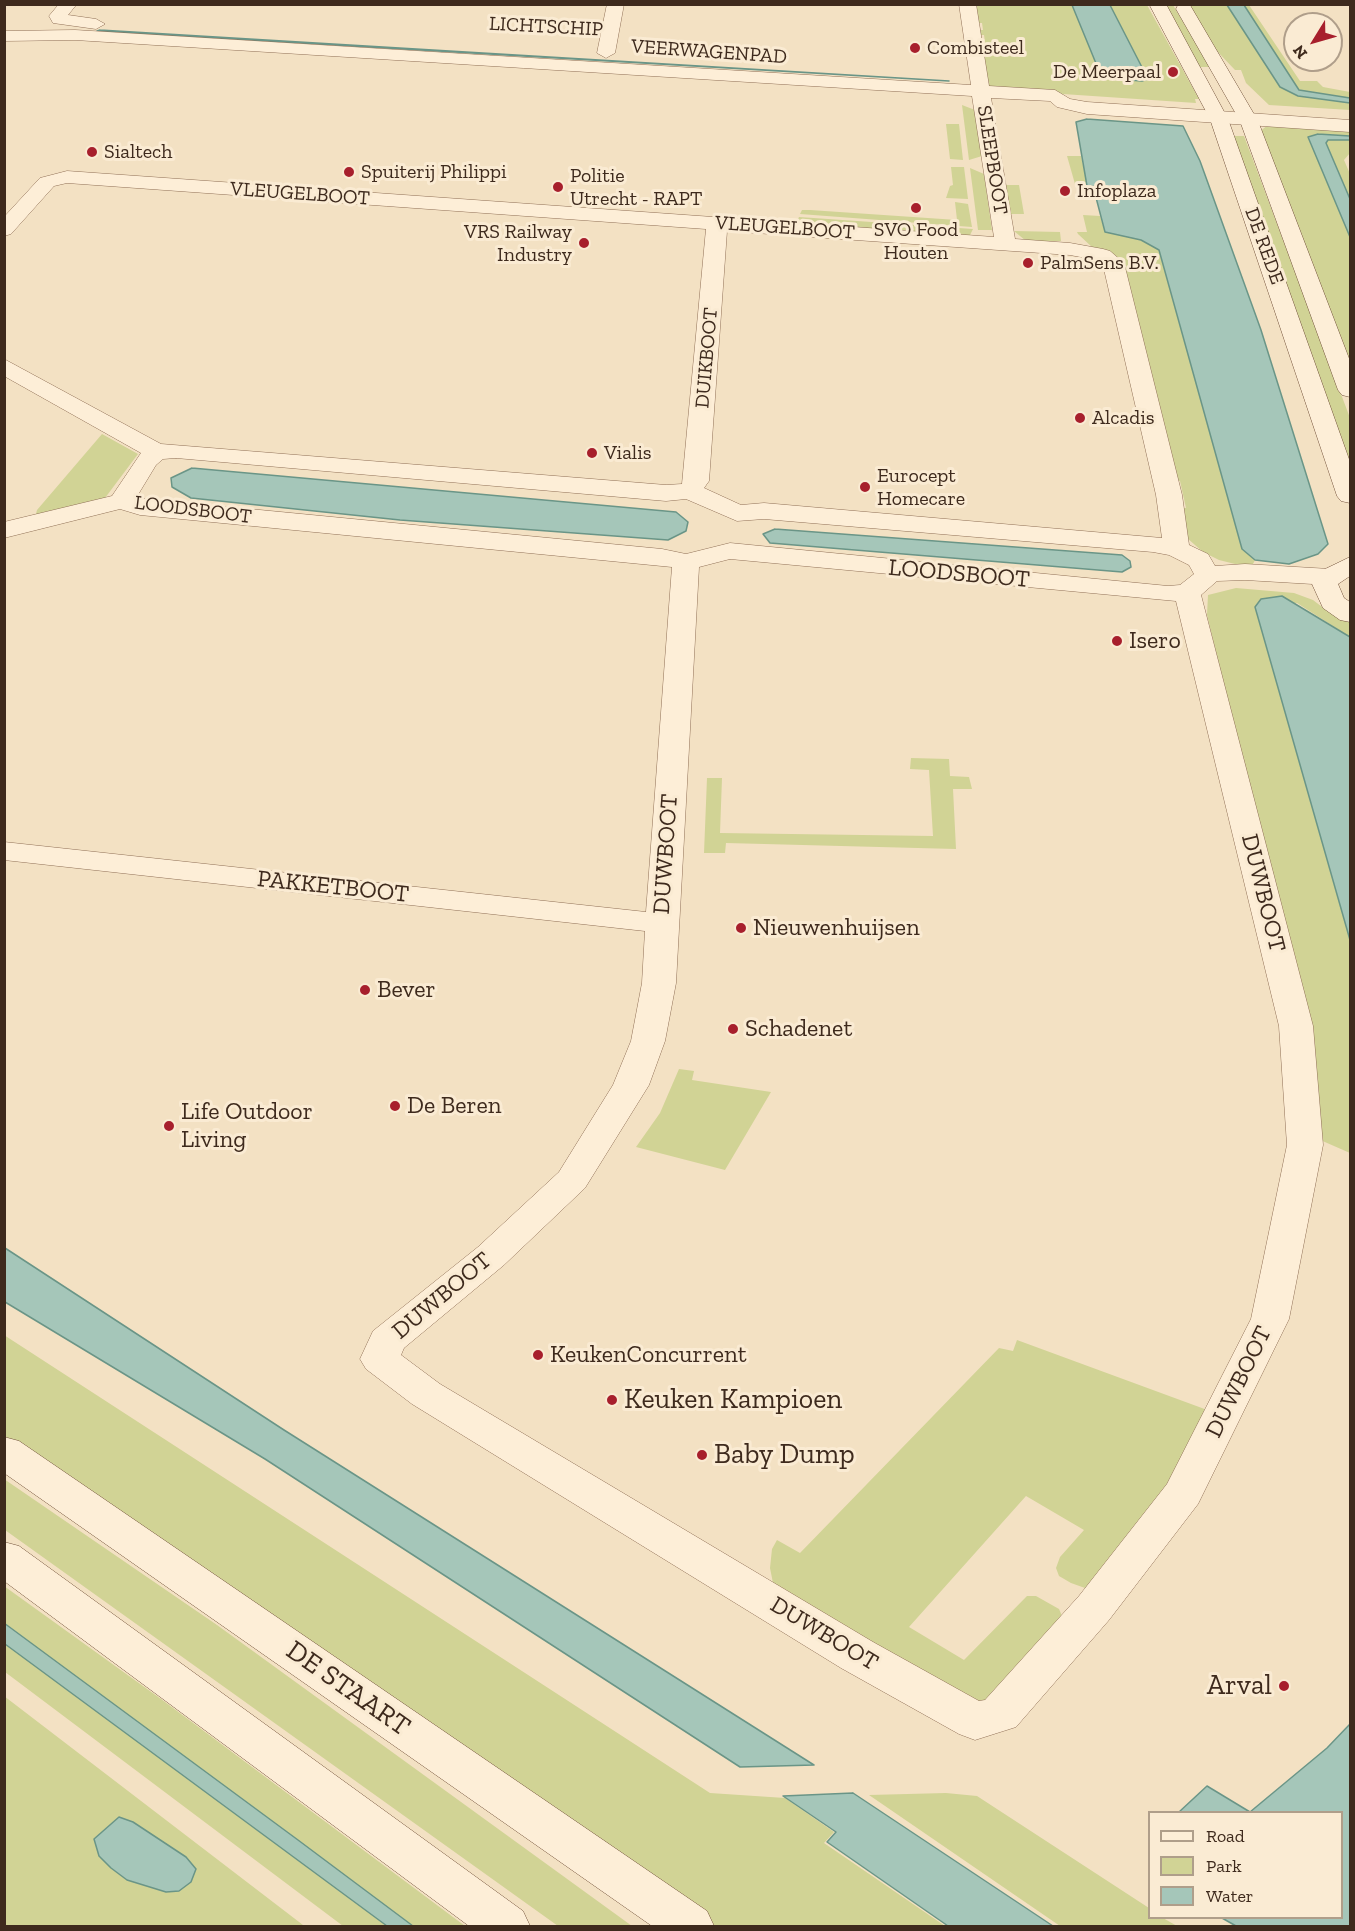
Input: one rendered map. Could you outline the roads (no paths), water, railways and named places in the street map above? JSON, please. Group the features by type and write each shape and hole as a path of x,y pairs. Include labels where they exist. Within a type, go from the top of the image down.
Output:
{"street":[{"name":"LICHTSCHIP","path":"69,4 58,16 70,22 606,52 979,83"},
{"path":"606,52 616,4"},
{"path":"967,4 979,83"},
{"name":"DE REDE","path":"1156,4 1218,117 1350,496"},
{"name":"DE REDE","path":"1181,4 1248,119 1350,390"},
{"name":"VEERWAGENPAD","path":"4,36 57,35 979,83 1055,96 1064,103 1081,108 1350,126"},
{"name":"SLEEPBOOT","path":"979,83 1005,244"},
{"name":"VLEUGELBOOT","path":"4,230 47,182 67,177 1086,250 1102,255 1113,264 1168,495 1177,549"},
{"name":"DUIKBOOT","path":"690,491 697,481 717,224"},
{"path":"4,366 157,452"},
{"name":"LOODSBOOT","path":"1177,549 1153,544 764,511 737,513 690,491 666,493 157,452 147,460 121,501 140,507 662,557 686,562 730,551 752,555 1168,594 1197,583 1246,583 1344,589"},
{"path":"4,530 121,501"},
{"path":"730,551 730,530 737,513"},
{"path":"1177,549 1199,560 1197,583"},
{"name":"DUWBOOT","path":"686,562 661,923 659,983 648,1041 631,1085 572,1180 491,1256 387,1341 380,1359 426,1395 857,1655 975,1721 1000,1714 1094,1608 1183,1493 1270,1319 1305,1145 1296,1026 1197,583"},
{"name":"PAKKETBOOT","path":"4,851 661,923"},
{"name":"DE STAART","path":"4,1452 690,1926"},
{"path":"4,1558 506,1926"}],"water":[{"path":"1072,5 1110,5 1148,79 1142,81 1102,78"},
{"path":"1227,5 1244,5 1283,65 1283,72 1287,72 1299,90 1350,98 1350,103 1298,96 1280,87"},
{"path":"100,30 949,81 97,31"},
{"path":"1087,119 1183,126 1200,161 1261,330 1328,544 1318,554 1289,564 1255,560 1242,549 1159,250 1141,240 1105,232 1093,186 1087,186 1076,122"},
{"path":"1318,134 1350,136 1350,140 1328,140 1326,143 1350,199 1350,237 1308,137"},
{"path":"192,468 676,512 688,522 686,531 668,540 400,520 191,498 172,487 171,478"},
{"path":"775,529 1122,555 1130,561 1131,567 1122,572 770,543 763,534"},
{"path":"1282,596 1350,637 1350,940 1255,607 1261,599"},
{"path":"5,1248 284,1430 814,1765 740,1767 265,1459 5,1302"},
{"path":"4,1623 413,1926 387,1926 5,1644"},
{"path":"1350,1724 1350,1926 1236,1926 1224,1919 1343,1919 1343,1811 1251,1811 1327,1748"},
{"path":"1207,1786 1248,1811 1180,1811"},
{"path":"853,1793 1053,1926 948,1926 827,1842 836,1832 783,1796"},
{"path":"119,1817 133,1822 186,1857 196,1869 191,1882 179,1891 166,1892 127,1880 111,1868 99,1856 94,1839"}],"place":[{"name":"Combisteel","path":"915,48"},
{"name":"De Meerpaal","path":"1173,72"},
{"name":"Sialtech","path":"92,152"},
{"name":"Spuiterij Philippi","path":"349,172"},
{"name":"Politie Utrecht - RAPT","path":"558,187"},
{"name":"Infoplaza","path":"1065,191"},
{"name":"SVO Food Houten","path":"916,208"},
{"name":"VRS Railway Industry","path":"584,243"},
{"name":"PalmSens B.V.","path":"1028,263"},
{"name":"Alcadis","path":"1080,418"},
{"name":"Vialis","path":"592,453"},
{"name":"Eurocept Homecare","path":"865,487"},
{"name":"Isero","path":"1117,641"},
{"name":"Nieuwenhuijsen","path":"741,928"},
{"name":"Bever","path":"365,990"},
{"name":"Schadenet","path":"733,1029"},
{"name":"De Beren","path":"395,1106"},
{"name":"Life Outdoor Living","path":"169,1126"},
{"name":"KeukenConcurrent","path":"538,1355"},
{"name":"Keuken Kampioen","path":"612,1400"},
{"name":"Baby Dump","path":"702,1455"},
{"name":"Arval","path":"1284,1686"}]}
